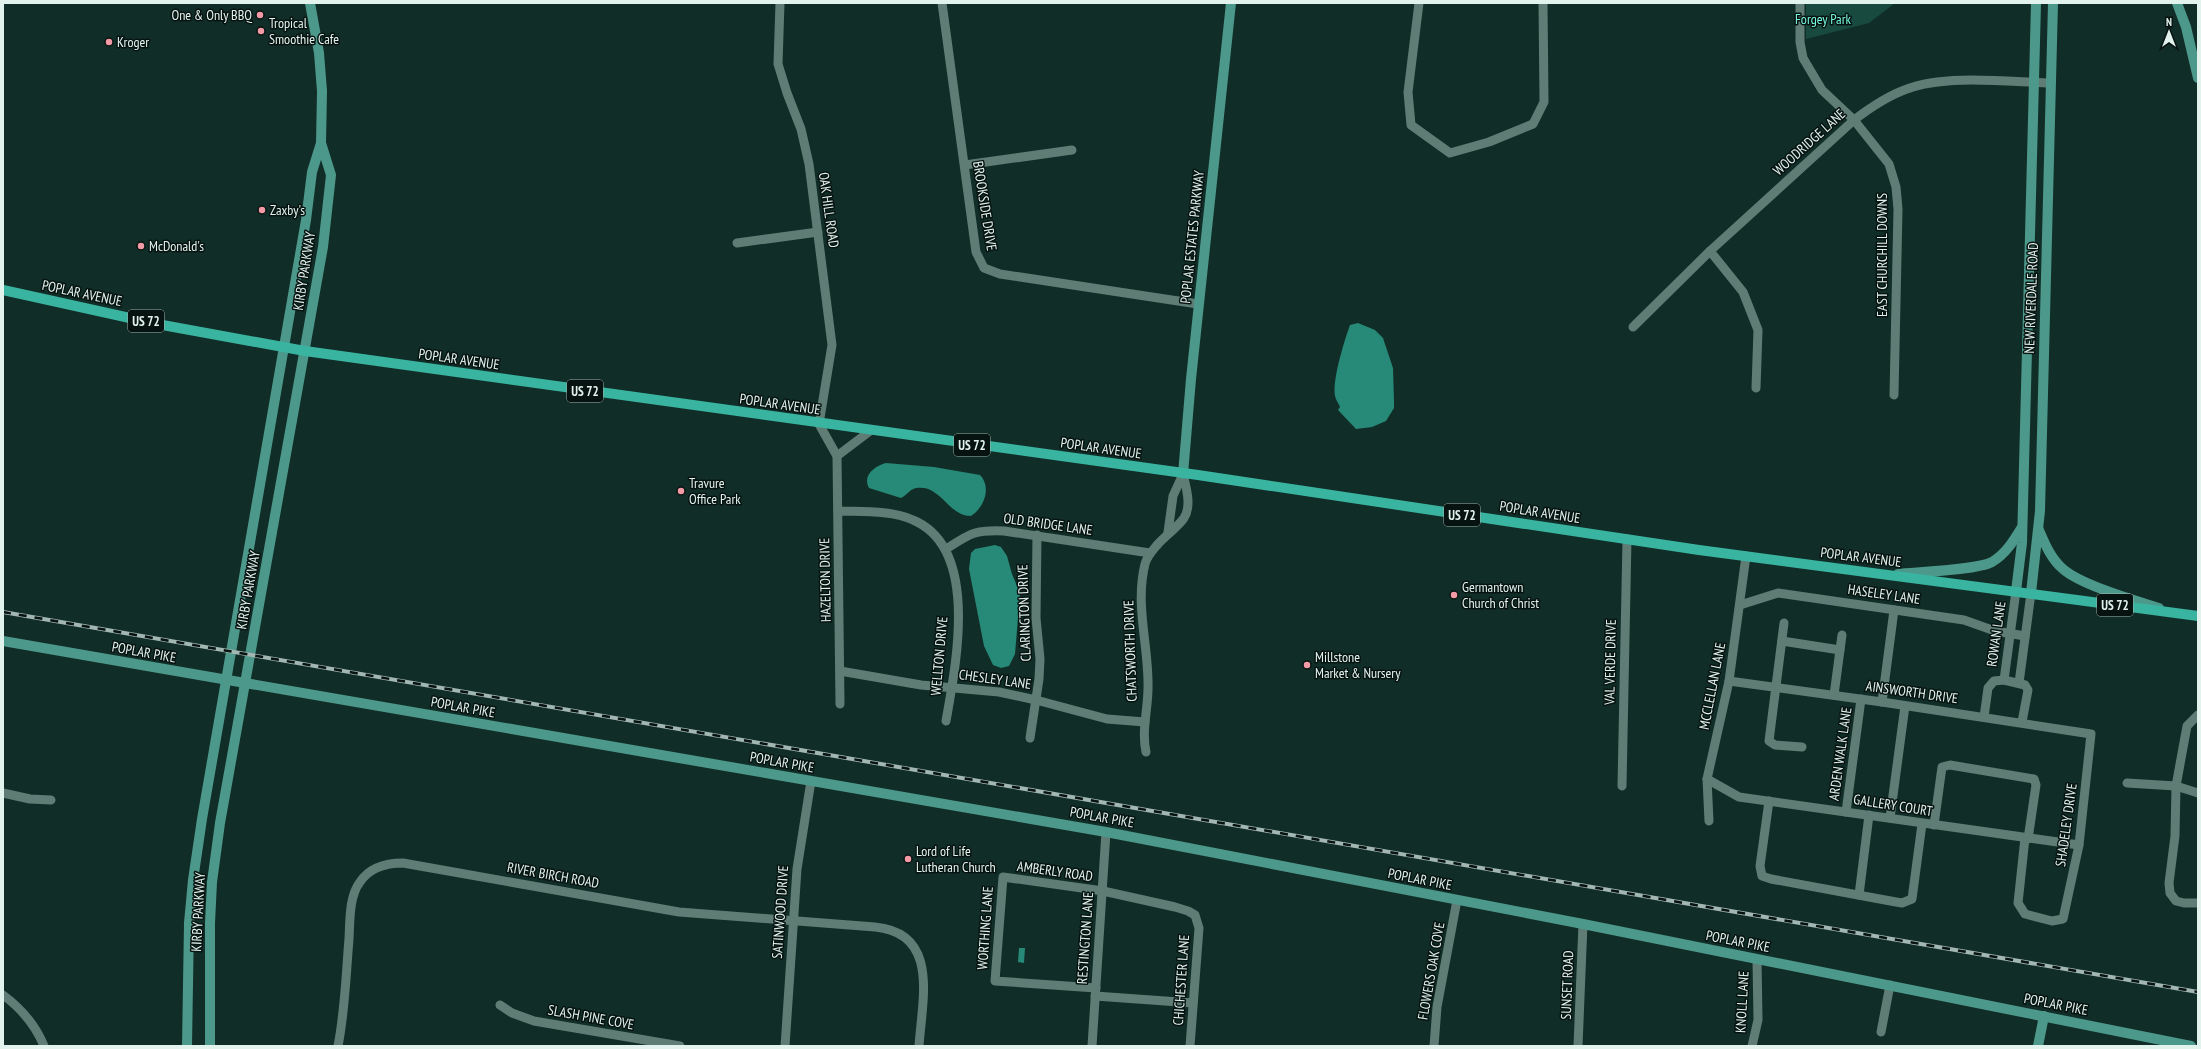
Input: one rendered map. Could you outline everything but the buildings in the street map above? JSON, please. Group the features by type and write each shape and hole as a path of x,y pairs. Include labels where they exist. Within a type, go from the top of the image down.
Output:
{"main road":[{"name":"KIRBY PARKWAY","path":"187,1046 190,923 193,880 202,819 306,220 312,172 320,143 321,72 310,3"},
{"name":"POPLAR ESTATES PARKWAY","path":"1183,474 1198,304 1231,3"},
{"name":"NEW RIVERDALE ROAD","path":"2016,591 2022,527 2036,3"},
{"name":"NEW RIVERDALE ROAD","path":"2031,593 2038,529 2053,3"},
{"path":"2177,3 2186,27 2198,78"},
{"name":"KIRBY PARKWAY","path":"210,1046 210,923 212,882 226,790 323,247 331,175 320,143"},
{"name":"POPLAR AVENUE","path":"3,290 157,324 304,352 1183,474 1746,556 2198,616"},
{"path":"1893,575 1986,564 1999,557 2012,544 2022,527"},
{"path":"2038,529 2050,554 2063,569 2082,580 2170,612"},
{"name":"POPLAR PIKE","path":"3,641 1106,832 1583,924 2191,1046"},
{"path":"2038,1046 2044,1016"}],"street":[{"name":"OAK HILL ROAD","path":"780,3 778,64 786,93 801,129 809,164 832,345 820,424"},
{"name":"BROOKSIDE DRIVE","path":"942,3 976,252 984,268 1000,274 1198,304"},
{"path":"1419,3 1408,92 1410,120 1413,128 1450,152 1489,142 1533,124 1544,102 1543,3"},
{"name":"EAST CHURCHILL DOWNS","path":"1800,3 1800,42 1803,58 1822,90 1854,120 1889,164 1896,187 1898,209 1894,395"},
{"name":"WOODRIDGE LANE","path":"1633,327 1710,251 1854,120 1879,101 1908,88 1933,82 1957,81 2051,83"},
{"path":"965,165 1072,150"},
{"path":"737,243 818,232"},
{"path":"1710,251 1743,292 1758,330 1756,388"},
{"name":"HAZELTON DRIVE","path":"820,424 837,456 840,704"},
{"path":"837,456 870,431"},
{"path":"1167,533 1173,496 1183,474"},
{"name":"CHATSWORTH DRIVE","path":"1146,752 1143,738 1148,681 1141,620 1145,563 1150,553 1167,533 1184,518 1188,498 1183,474"},
{"name":"WELLTON DRIVE","path":"838,511 894,515 912,519 935,534 946,549 954,570 958,622 952,687 946,721"},
{"name":"OLD BRIDGE LANE","path":"946,549 966,536 981,530 1037,535 1150,553"},
{"name":"CLARINGTON DRIVE","path":"1030,738 1040,659 1036,618 1037,535"},
{"name":"VAL VERDE DRIVE","path":"1622,786 1627,539"},
{"name":"MCCLELLAN LANE","path":"1709,821 1707,779 1729,681 1746,556"},
{"name":"ROWAN LANE","path":"2004,680 2016,591"},
{"name":"HASELEY LANE","path":"1740,606 1778,593 1964,620 1995,631 2025,636"},
{"name":"ROWAN LANE","path":"1984,717 1988,688 1994,681 2004,680 2019,683 2031,593"},
{"path":"1882,702 1894,610"},
{"path":"1784,623 1769,741 1775,745 1802,746"},
{"path":"1834,695 1842,635"},
{"path":"1782,641 1840,650"},
{"name":"CHESLEY LANE","path":"840,671 921,685 999,692 1036,700 1107,719 1145,722"},
{"name":"AINSWORTH DRIVE","path":"1729,681 1775,686 2022,722 2091,734"},
{"path":"2019,683 2025,684 2028,690 2022,722"},
{"name":"ARDEN WALK LANE","path":"1846,812 1861,699"},
{"path":"1890,818 1905,706"},
{"path":"2198,715 2188,726 2176,786 2170,893 2173,899 2180,902 2198,902"},
{"name":"SHADELEY DRIVE","path":"2027,838 2018,903 2025,914 2052,921 2063,919 2078,846 2091,734"},
{"path":"1934,825 1942,767 1950,765 2034,779 2036,785 2027,838"},
{"name":"GALLERY COURT","path":"1707,779 1739,797 1769,800 1922,824 2078,846"},
{"name":"SATINWOOD DRIVE","path":"785,1046 798,863 811,781"},
{"path":"2127,783 2176,786 2198,793"},
{"path":"3,793 30,799 51,800"},
{"path":"1769,800 1760,866 1762,876 1771,879 1902,903 1912,899 1922,824"},
{"path":"1859,895 1869,815"},
{"name":"RESTINGTON LANE","path":"1092,1046 1106,832"},
{"name":"RIVER BIRCH ROAD","path":"338,1046 342,1022 351,912 354,896 359,883 364,876 382,866 393,863 412,864 686,912 883,927 896,931 909,940 920,956 923,969 919,1046"},
{"name":"AMBERLY ROAD","path":"1002,877 1103,891 1175,907"},
{"name":"WORTHING LANE","path":"1002,877 995,981 1095,992"},
{"name":"FLOWERS OAK COVE","path":"1434,1046 1437,1007 1457,900"},
{"name":"CHICHESTER LANE","path":"1175,907 1195,915 1198,921 1190,1046"},
{"name":"SUNSET ROAD","path":"1578,1046 1583,924"},
{"name":"KNOLL LANE","path":"1752,1046 1758,1020 1758,960"},
{"path":"1881,1032 1890,985"},
{"path":"1095,992 1193,1003"},
{"path":"3,995 15,1004 37,1028 44,1046"},
{"name":"SLASH PINE COVE","path":"500,1005 512,1013 534,1021 680,1046"}],"green space":[{"name":"Forgey Park","path":"1806,3 1895,3 1869,23 1806,39"}],"shaded area":[{"path":"1358,323 1375,330 1383,338 1393,368 1394,408 1386,421 1372,427 1356,429 1338,410 1340,407 1336,399 1335,384 1336,373 1350,325"},
{"path":"886,463 934,467 980,475 984,480 986,491 983,503 971,516 963,515 956,511 938,495 925,488 916,488 901,498 869,488 867,483 868,475 878,466"},
{"path":"995,545 1001,547 1007,556 1012,574 1020,593 1015,654 1009,666 1001,668 993,665 984,646 969,569 971,553 975,549"},
{"path":"1019,948 1025,948 1024,963 1018,962"}],"railway":[{"path":"3,612 2198,992"}],"place":[{"name":"One & Only BBQ","path":"260,15"},
{"name":"Tropical Smoothie Cafe","path":"261,31"},
{"name":"Kroger","path":"109,42"},
{"name":"Zaxby's","path":"262,210"},
{"name":"McDonald's","path":"141,246"},
{"name":"Travure Office Park","path":"681,491"},
{"name":"Germantown Church of Christ","path":"1454,595"},
{"name":"Millstone Market & Nursery","path":"1307,665"},
{"name":"Lord of Life Lutheran Church","path":"908,859"}]}
